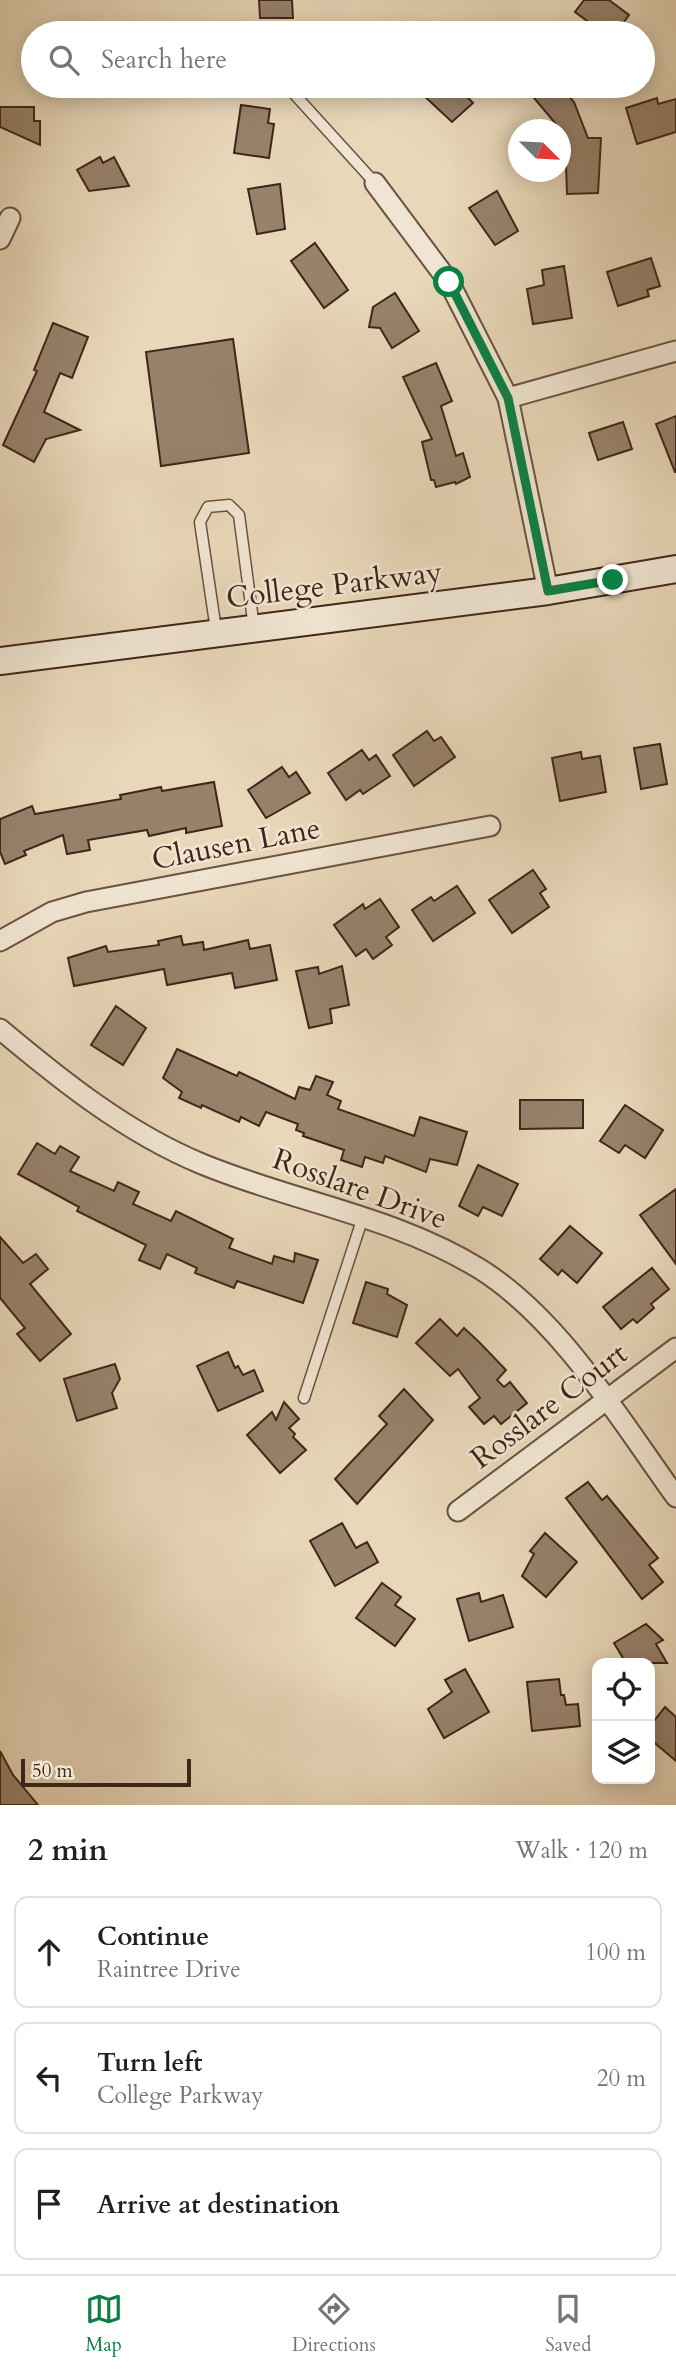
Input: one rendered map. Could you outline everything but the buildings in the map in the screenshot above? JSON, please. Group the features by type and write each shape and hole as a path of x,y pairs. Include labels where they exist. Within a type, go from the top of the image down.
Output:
{"main road":[{"name":"College Parkway","path":"0,661 548,591 676,569"}],"street":[{"path":"375,183 449,282 508,398 548,591"},
{"path":"0,239 10,218"},
{"path":"508,398 676,351"},
{"name":"Clausen Lane","path":"0,941 52,912 86,902 490,826"},
{"name":"Rosslare Drive","path":"0,1029 61,1080 140,1132 190,1158 413,1234 481,1270 523,1304 560,1342 607,1400 676,1497"},
{"name":"Rosslare Court","path":"458,1511 676,1348"}],"lane":[{"path":"298,98 375,183"},
{"path":"216,633 200,522 208,507 229,505 239,515 254,628"},
{"path":"304,1398 363,1217"}],"route":[{"path":"449,282 508,398 548,591 613,580"}]}
